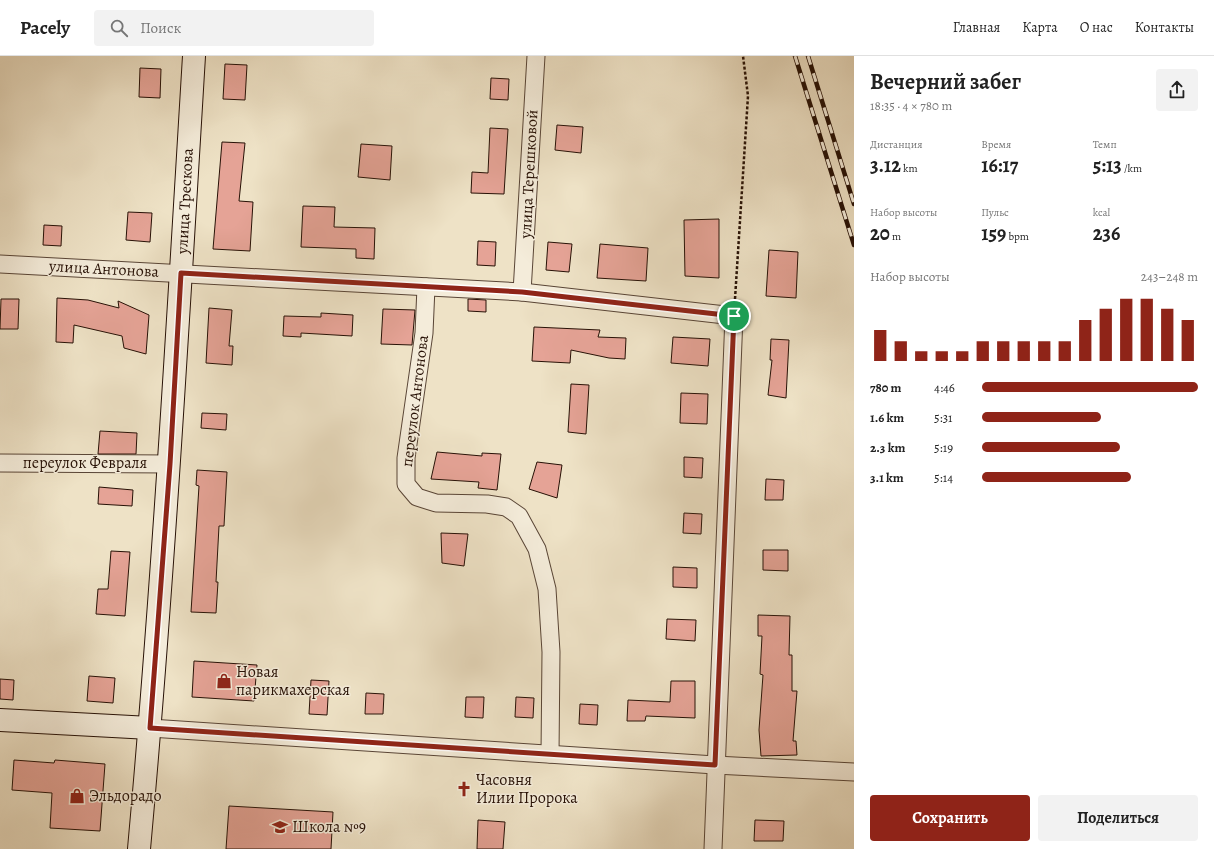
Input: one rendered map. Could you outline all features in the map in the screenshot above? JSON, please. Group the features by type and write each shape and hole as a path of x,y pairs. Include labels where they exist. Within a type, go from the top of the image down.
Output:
{"main road":[{"name":"улица Трескова","path":"139,849 150,728 170,464 194,56"},
{"path":"0,720 150,728"}],"street":[{"name":"улица Терешковой","path":"522,292 536,56"},
{"name":"улица Антонова","path":"0,264 522,292 734,316"},
{"name":"переулок Антонова","path":"426,287 424,333 406,458 406,484 416,498 436,503 487,504 506,507 519,516 537,549 548,589 551,652 550,754"},
{"path":"713,849 715,765 734,316"},
{"name":"переулок Февраля","path":"0,463 170,464"},
{"path":"150,728 715,765 854,772"}],"path":[{"path":"734,316 748,96 743,56"}],"building":[{"path":"225,64 247,65 245,100 223,99"},
{"path":"140,68 161,69 160,98 139,97"},
{"path":"491,78 509,79 508,100 490,99"},
{"path":"557,125 583,127 581,153 555,150"},
{"path":"490,128 508,129 504,194 471,193 472,172 488,173"},
{"path":"222,142 245,143 239,201 253,202 250,251 213,249"},
{"path":"361,144 392,146 390,180 358,177"},
{"path":"303,206 335,207 334,227 375,228 374,259 356,258 356,249 301,247"},
{"path":"128,212 152,213 150,242 126,240"},
{"path":"719,219 719,278 685,276 684,220"},
{"path":"44,225 62,226 61,246 43,245"},
{"path":"478,241 496,242 495,266 477,265"},
{"path":"548,242 572,244 569,272 546,270"},
{"path":"600,244 648,248 646,281 597,278"},
{"path":"769,250 798,252 796,298 766,296"},
{"path":"57,298 88,300 119,308 118,301 149,315 146,354 124,348 122,336 74,325 73,343 56,342"},
{"path":"1,299 19,299 18,329 0,329"},
{"path":"468,299 486,300 486,312 468,311"},
{"path":"209,308 232,310 229,346 233,346 232,365 206,363"},
{"path":"383,309 415,310 412,345 381,344"},
{"path":"321,313 353,315 352,336 301,333 301,337 283,336 284,316 321,317"},
{"path":"534,327 600,330 598,337 626,338 625,359 609,358 571,350 570,363 532,361"},
{"path":"673,337 710,339 708,366 671,363"},
{"path":"771,339 789,340 786,398 768,395 772,360 770,360"},
{"path":"571,384 589,385 586,434 568,432"},
{"path":"681,393 708,394 707,424 680,423"},
{"path":"202,413 227,414 226,430 201,428"},
{"path":"100,431 137,433 136,454 98,454"},
{"path":"437,452 482,456 482,453 501,454 497,490 478,488 479,482 431,479"},
{"path":"684,457 703,458 702,478 684,477"},
{"path":"537,462 562,465 557,498 529,489"},
{"path":"197,470 227,472 224,526 219,526 216,613 191,612 199,486 196,485"},
{"path":"766,479 784,480 783,500 765,500"},
{"path":"99,487 133,490 132,506 98,504"},
{"path":"684,513 702,514 701,534 683,533"},
{"path":"441,533 468,534 464,566 442,563"},
{"path":"763,550 788,550 788,571 763,570"},
{"path":"111,551 130,552 125,616 96,614 98,589 108,589"},
{"path":"673,567 697,568 697,588 673,587"},
{"path":"758,615 790,616 789,655 792,655 792,691 797,691 793,741 796,741 797,755 761,756 759,730 763,675 760,674 762,636 758,636"},
{"path":"667,619 696,620 695,641 666,639"},
{"name":"Новая парикмахерская","path":"194,661 257,665 254,701 192,697"},
{"path":"89,676 115,678 113,703 87,701"},
{"path":"0,679 14,680 13,700 0,699"},
{"path":"311,680 329,681 327,715 309,714"},
{"path":"671,681 695,681 695,718 646,716 645,721 627,721 628,700 670,702"},
{"path":"366,693 384,694 383,714 365,714"},
{"path":"466,697 484,697 483,718 465,717"},
{"path":"516,697 534,698 533,718 515,717"},
{"path":"580,704 598,705 597,725 579,724"},
{"name":"Эльдорадо","path":"14,760 54,763 55,760 105,764 100,831 50,828 52,793 12,790"},
{"name":"Школа №9","path":"229,806 333,812 331,849 226,849"},
{"path":"478,820 505,822 503,849 477,849"},
{"path":"755,820 784,821 783,841 754,841"}],"railway":[{"path":"795,56 854,245"},
{"path":"808,56 854,204"}],"place":[{"name":"Новая парикмахерская","path":"224,681"},
{"name":"Часовня Илии Пророка","path":"464,789"},
{"name":"Эльдорадо","path":"77,796"},
{"name":"Школа №9","path":"280,827"}],"route":[{"path":"181,273 522,292 734,316 715,765 150,728 170,464 181,273"}]}
